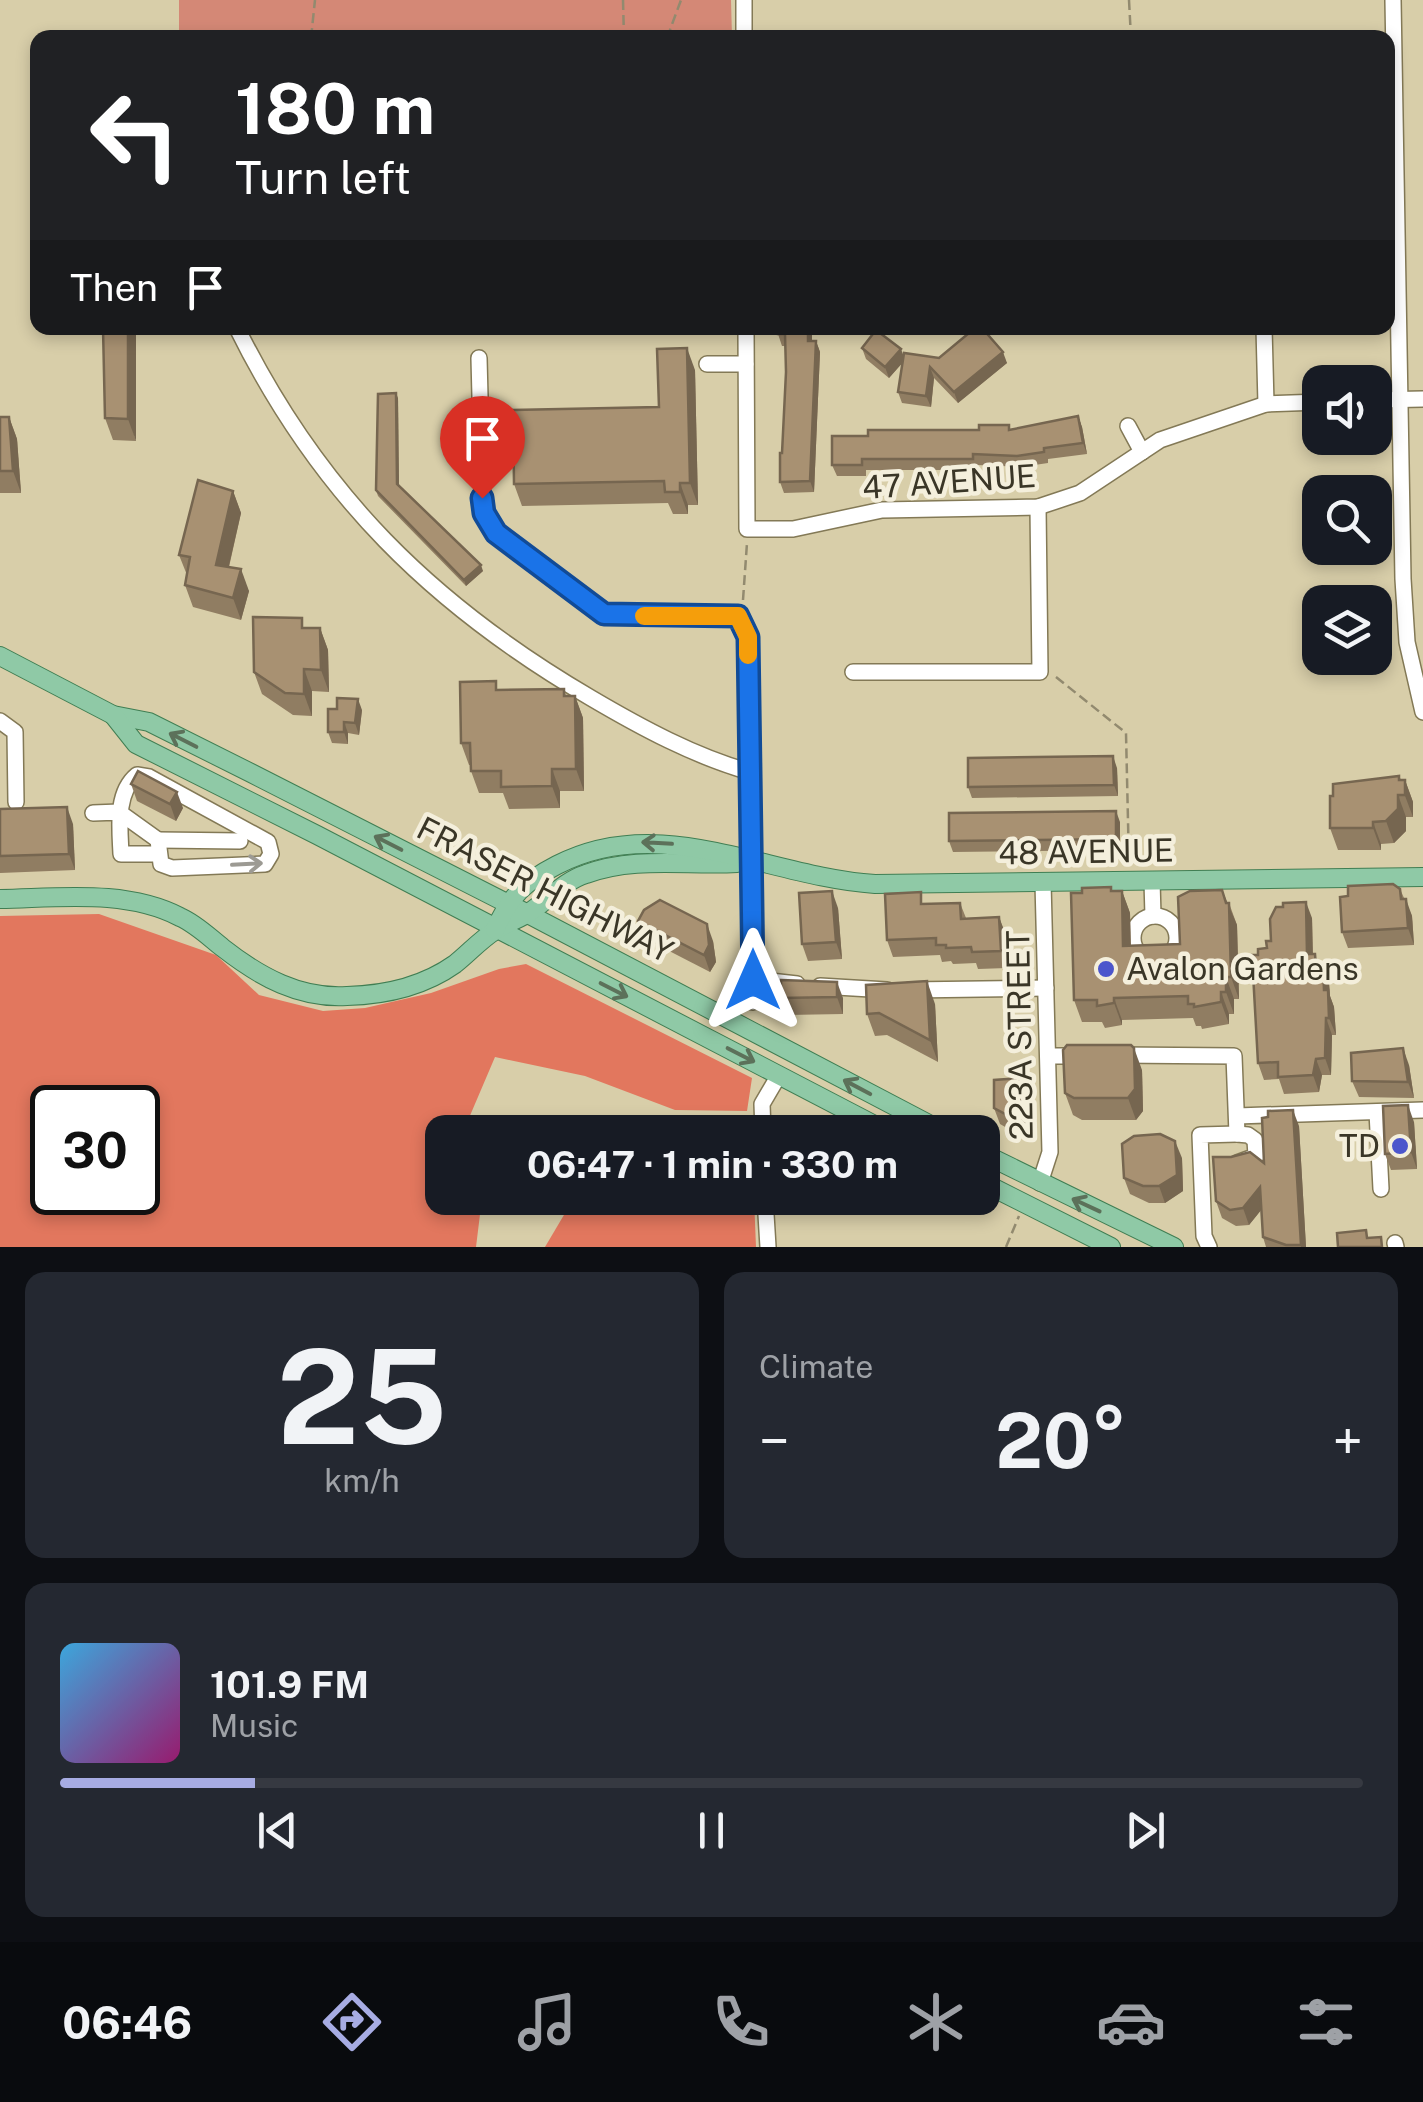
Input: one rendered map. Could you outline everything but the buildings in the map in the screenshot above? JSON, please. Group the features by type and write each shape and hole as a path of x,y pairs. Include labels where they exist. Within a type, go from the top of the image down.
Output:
{"main road":[{"name":"FRASER HIGHWAY","path":"0,656 113,716 148,722 507,903 912,1115"},
{"name":"FRASER HIGHWAY","path":"113,716 136,744 855,1115"},
{"name":"48 AVENUE","path":"495,930 507,903 521,888 557,865 640,842 694,846 857,883 1423,877"},
{"name":"48 AVENUE","path":"0,899 94,897 158,908 194,925 234,957 278,984 326,997 384,994 416,984 453,965 495,930 528,914 571,881 606,868 646,862 694,866 752,862"},
{"path":"1000,1162 1174,1247"},
{"path":"1000,1191 1111,1247"}],"street":[{"path":"744,0 744,30"},
{"path":"1394,0 1394,30"},
{"path":"1395,66 1407,642 1423,712"},
{"path":"241,335 262,377 317,463 365,522 425,580 498,638 563,682 684,748 750,772"},
{"path":"746,335 747,529"},
{"path":"1264,335 1266,404"},
{"path":"479,358 482,498 484,513 496,533 604,614 738,616 748,637 753,1002"},
{"path":"707,364 746,364"},
{"path":"1392,399 1423,399"},
{"name":"47 AVENUE","path":"747,529 794,528 882,510 1038,508 1080,493 1160,440 1266,404 1302,403"},
{"path":"1128,426 1142,452"},
{"path":"853,672 1040,672 1038,508"},
{"path":"0,721 16,732 16,802"},
{"path":"93,813 120,812 157,847 161,864 172,868 265,864 270,854 268,842 148,778 137,776 130,781 120,812 121,854 157,847 240,841"},
{"path":"1152,881 1153,916"},
{"name":"223A STREET","path":"1040,1183 1050,1152 1043,883"},
{"path":"753,980 878,990 1046,988"},
{"path":"1048,1056 1234,1056 1237,1134"},
{"path":"762,1115 762,1104 779,1075"},
{"path":"1236,1116 1423,1110"},
{"path":"1377,1112 1381,1189"},
{"path":"1200,1157 1244,1163 1256,1156 1255,1140 1237,1134 1200,1135 1200,1157 1202,1243"},
{"path":"767,1215 768,1247"}],"path":[{"path":"313,30 315,0"},
{"path":"623,0 624,30"},
{"path":"670,30 681,0"},
{"path":"1129,0 1131,30"},
{"path":"738,616 746,592 747,529"},
{"path":"1040,672 1057,678 1126,733 1129,882"},
{"path":"1006,1247 1025,1204"}],"shaded area":[{"path":"179,0 731,0 732,30 179,30"},
{"path":"99,914 216,955 259,995 323,1011 365,1008 431,993 499,969 526,964 752,1078 747,1111 675,1110 585,1076 495,1057 470,1115 425,1115 425,1215 480,1215 476,1247 0,1247 0,916"},
{"path":"564,1215 755,1215 756,1247 545,1247"}],"slow traffic":[{"path":"644,616 738,616 748,637 748,655"}],"place":[{"name":"Avalon Gardens","path":"1106,969"},
{"name":"TD","path":"1400,1146"}],"route":[{"path":"482,498 488,524 496,533 604,614 738,616 748,637 753,980"}]}
